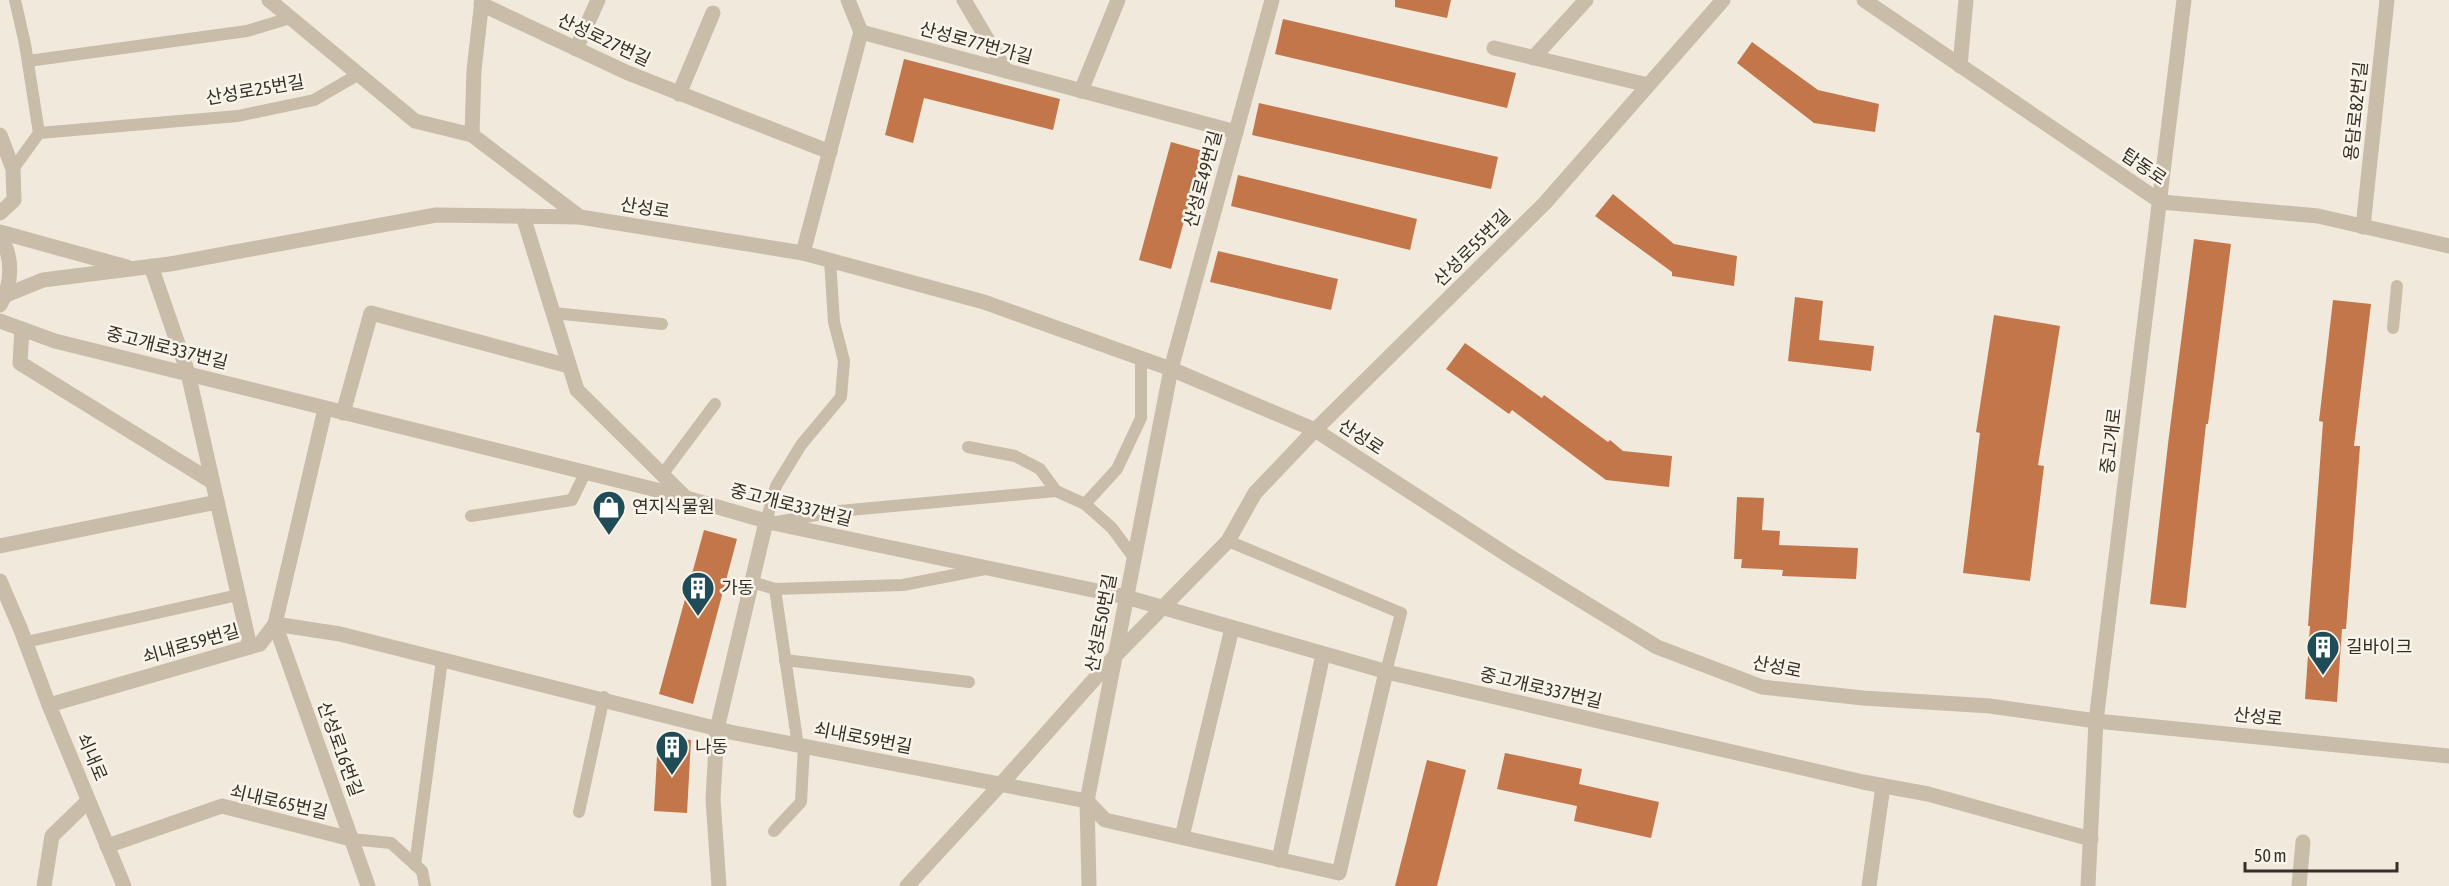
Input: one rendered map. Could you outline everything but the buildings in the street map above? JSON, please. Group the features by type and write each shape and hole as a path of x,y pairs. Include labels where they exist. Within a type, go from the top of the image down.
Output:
{"street":[{"path":"269,0 415,121 472,135 580,217"},
{"path":"576,49 598,0"},
{"path":"803,253 861,32 848,0"},
{"path":"963,0 1006,71"},
{"path":"1081,91 1118,0"},
{"name":"산성로49번길","path":"1171,369 1272,0"},
{"path":"1533,58 1586,0"},
{"name":"산성로55번길","path":"1115,656 1228,541 1255,493 1315,430 1545,202 1723,0"},
{"name":"탑동로","path":"1864,0 2161,202 2318,216 2449,246"},
{"path":"1960,66 1966,0"},
{"name":"용담로82번길","path":"2363,227 2386,0"},
{"name":"중고개로","path":"2088,886 2096,721 2161,202 2181,1"},
{"name":"산성로27번길","path":"472,135 474,70 482,2 628,73 830,152"},
{"path":"679,94 712,13"},
{"name":"산성로77번가길","path":"861,32 1236,132"},
{"path":"1494,48 1648,85"},
{"path":"0,135 13,169 14,200 0,213"},
{"name":"산성로","path":"3,300 43,280 151,266 436,215 580,217 803,253 984,302 1171,369 1315,430 1512,558 1657,647 1762,687 1863,698 1990,706 2096,721 2449,756"},
{"path":"523,216 577,390 686,498"},
{"path":"0,233 130,268"},
{"path":"0,233 9,255 10,269 3,300"},
{"path":"151,266 188,373 250,647"},
{"path":"343,413 371,313 569,366"},
{"name":"중고개로337번길","path":"0,321 55,341 585,472 770,522 1126,597 1386,672 1883,786 1928,794 2091,839"},
{"path":"22,329 20,363 212,481"},
{"name":"산성로50번길","path":"1089,886 1087,801 1171,369"},
{"path":"275,624 326,409"},
{"path":"0,546 216,502"},
{"path":"719,886 713,799 717,729 752,582 770,522"},
{"name":"쇠내로","path":"0,581 124,886"},
{"name":"쇠내로59번길","path":"49,705 260,644 275,624 340,634 717,729 1087,801"},
{"name":"산성로16번길","path":"275,624 368,886"},
{"path":"1182,837 1232,628"},
{"path":"1279,860 1323,654"},
{"path":"907,886 1115,656"},
{"path":"1087,801 1105,820 1339,873 1386,672"},
{"path":"1869,886 1883,786"},
{"path":"44,886 51,836 88,801"},
{"name":"쇠내로65번길","path":"107,846 222,806 351,839"},
{"path":"2299,886 2303,842"}],"lane":[{"path":"13,169 39,133 28,61 15,0"},
{"path":"28,61 247,32 290,18"},
{"name":"산성로25번길","path":"39,133 238,116 314,100 359,75"},
{"path":"830,260 834,322 844,361 841,397 801,445 776,486 770,522 839,511 1056,492 1085,504 1112,528 1134,558"},
{"path":"2393,328 2397,286"},
{"path":"553,313 662,324"},
{"path":"1085,504 1117,469 1141,418 1142,358"},
{"path":"663,475 715,404"},
{"path":"968,447 1015,456 1040,469 1056,492"},
{"path":"471,516 572,500 585,472"},
{"path":"1228,541 1401,613 1386,672"},
{"name":"중고개로337번길","path":"752,582 775,589 903,585 989,569"},
{"path":"774,831 801,801 801,746 775,589"},
{"path":"26,642 238,595"},
{"path":"415,865 442,660"},
{"path":"785,660 969,682"},
{"path":"579,812 603,699"},
{"name":"쇠내로65번길","path":"351,839 390,843 422,871 425,886"}],"place":[{"name":"연지식물원","path":"609,536"},
{"name":"가동","path":"698,617"},
{"name":"길바이크","path":"2323,676"},
{"name":"나동","path":"672,776"}]}
